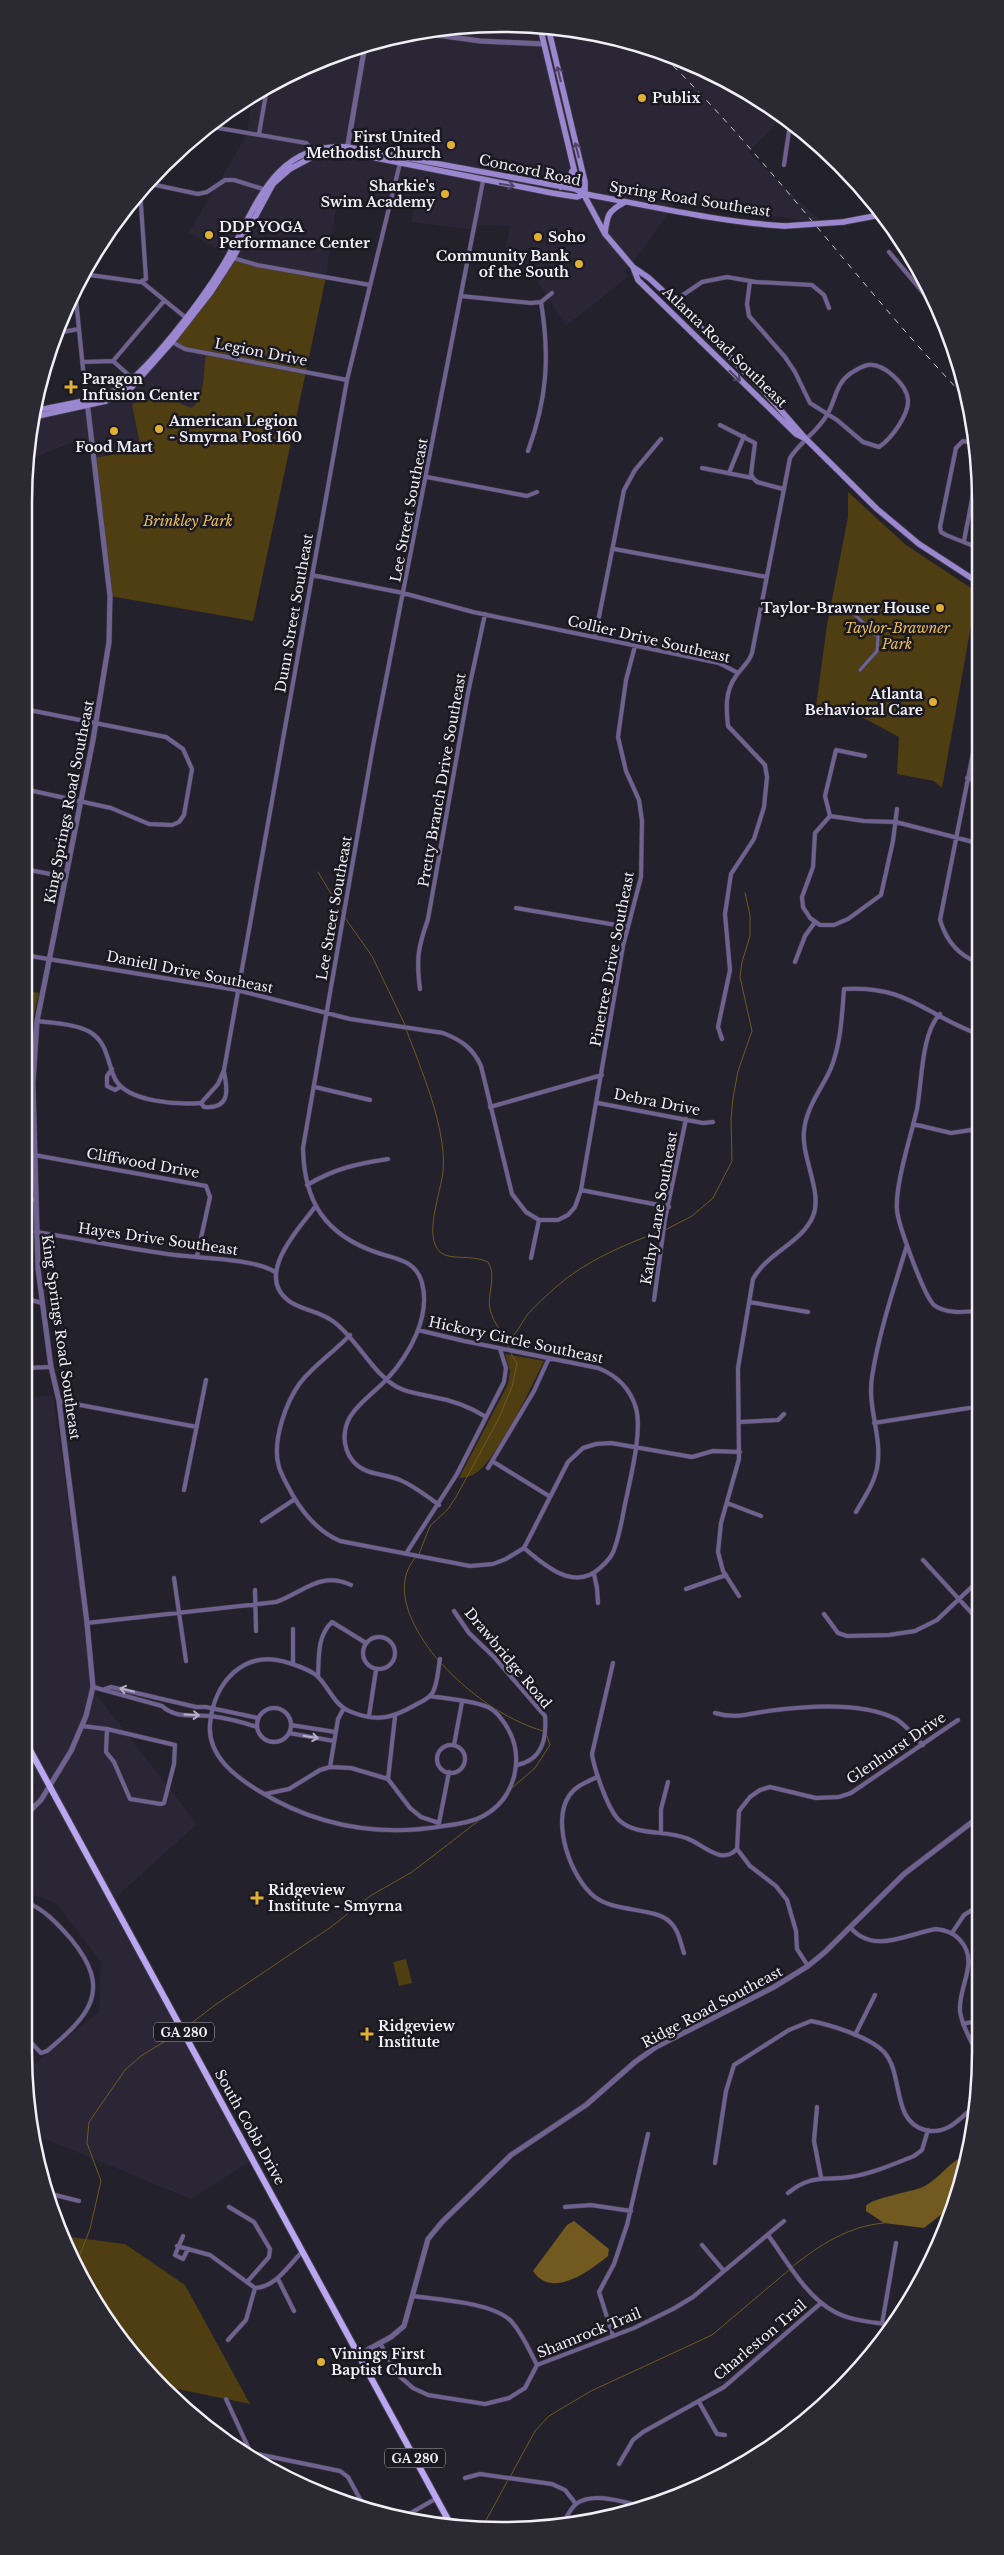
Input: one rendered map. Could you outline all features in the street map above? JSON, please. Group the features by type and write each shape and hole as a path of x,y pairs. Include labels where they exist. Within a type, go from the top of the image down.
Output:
{"main road":[{"name":"Atlanta Road Southeast","path":"541,35 577,182 605,234 633,267 649,278 674,301 764,391 806,439 889,520 919,544 972,578"},
{"name":"Atlanta Road Southeast","path":"550,36 585,182 585,194"},
{"path":"42,409 114,390 132,378 185,317 221,267 263,189 290,163 314,151 329,148 347,150"},
{"name":"Concord Road","path":"347,150 483,181 577,197 585,194"},
{"name":"Concord Road","path":"347,150 574,189 585,194"},
{"path":"41,415 115,398 130,388 172,342 202,304 233,258 267,192 280,176 314,156 347,150"},
{"path":"561,187 572,176 572,164"},
{"name":"Spring Road Southeast","path":"585,194 735,221 785,226 843,222 874,216"},
{"path":"605,234 606,220 611,209 625,202"},
{"name":"Atlanta Road Southeast","path":"633,267 638,280 796,434 806,439"},
{"path":"697,338 706,343 718,355 723,355 725,352"},
{"name":"South Cobb Drive","path":"32,1754 98,1880 286,2217 302,2252 448,2519"}],"street":[{"path":"444,37 508,43 543,44 551,42"},
{"path":"347,150 364,53"},
{"path":"259,134 266,96"},
{"path":"219,128 306,143 314,151"},
{"path":"784,165 789,131"},
{"name":"Dunn Street Southeast","path":"37,1021 90,1032 104,1047 120,1087 137,1096 190,1104 201,1103 218,1084 224,1070 347,380 400,163"},
{"path":"156,185 198,194 207,192 225,180 234,180 263,189"},
{"name":"Lee Street Southeast","path":"439,1505 407,1483 359,1467 348,1452 344,1432 349,1419 386,1380 407,1352 418,1330 424,1295 417,1272 407,1261 377,1252 343,1235 328,1223 314,1206 303,1172 302,1148 315,1087 374,746 428,477 483,181"},
{"path":"141,202 147,273 146,279 142,282"},
{"path":"889,252 921,290"},
{"path":"233,258 257,265 370,286"},
{"path":"91,275 142,282 185,317"},
{"path":"674,301 696,286 717,278 727,277 750,281 812,284 824,296 829,308"},
{"path":"750,281 747,304 749,316 785,356 810,403 848,427 863,442 879,447 892,438 908,403 908,396 902,386 890,374 881,368 868,365 851,373 840,383 828,414"},
{"path":"461,296 530,303 542,302 552,293"},
{"path":"680,307 681,297"},
{"path":"82,362 113,360 164,301"},
{"path":"528,451 538,422 548,360 542,302"},
{"path":"77,303 86,398"},
{"path":"64,332 79,329"},
{"name":"Legion Drive","path":"172,342 185,349 347,380"},
{"path":"113,360 132,378"},
{"name":"King Springs Road Southeast","path":"32,1809 50,1787 82,1726 90,1704 93,1687 59,1401 51,1367 42,1303 36,1232 32,1083 37,1021 96,724 108,651 110,607 86,398"},
{"name":"Collier Drive Southeast","path":"312,575 404,593 485,614 719,663 738,673 751,656 790,458 828,414"},
{"path":"720,425 755,443 752,478"},
{"path":"729,473 744,436"},
{"path":"595,637 624,490 635,470 661,439"},
{"path":"967,442 963,441 956,448 940,527 941,532 946,535 964,540 972,545"},
{"path":"702,468 752,478 757,482 783,489"},
{"path":"428,477 526,496 537,492"},
{"path":"964,540 972,500"},
{"path":"614,548 767,577"},
{"path":"840,610 854,614 878,637 877,651 860,670"},
{"name":"Pretty Branch Drive Southeast","path":"420,989 416,964 418,949 428,919 468,693 485,614"},
{"name":"Pinetree Drive Southeast","path":"539,1220 558,1220 568,1215 575,1207 581,1190 628,926 641,877 642,821 639,800 626,771 618,737 626,680 635,646"},
{"path":"722,1038 718,1027 730,970 725,914 731,874 754,839 764,807 767,777 765,765 728,726 726,710 728,694 738,673"},
{"path":"32,711 166,737 183,749 192,769 187,804 179,822 162,826 149,824 111,808 32,791"},
{"path":"830,816 825,796 836,750 865,756"},
{"path":"972,755 940,920 944,933 955,948 964,956 972,959"},
{"path":"967,778 972,780"},
{"path":"830,816 815,833 814,867 802,897 806,913 815,922 827,926 841,923 882,895 897,809"},
{"path":"830,816 864,821 896,822 972,842"},
{"path":"32,871 66,877"},
{"path":"516,908 628,926"},
{"path":"795,962 805,936 815,922"},
{"name":"Daniell Drive Southeast","path":"32,956 237,990 327,1011 350,1019 443,1033 456,1038 476,1055 485,1078 490,1107 512,1194 526,1212 539,1220"},
{"path":"739,1596 726,1574 718,1552 721,1523 740,1452 738,1368 753,1278 773,1254 804,1231 815,1213 817,1203 804,1152 804,1128 810,1108 831,1067 839,1041 844,989 860,988 907,997 972,1032"},
{"path":"940,1014 935,1019 930,1034 897,1211 907,1244 926,1293 934,1305 950,1311 972,1311"},
{"name":"Dunn Street Southeast","path":"112,1070 106,1076 106,1086 115,1090 120,1087"},
{"name":"Dunn Street Southeast","path":"201,1103 204,1107 213,1108 223,1102 227,1095 224,1070"},
{"path":"490,1107 602,1075"},
{"path":"315,1087 370,1100"},
{"name":"Debra Drive","path":"598,1103 704,1123 713,1122"},
{"name":"Kathy Lane Southeast","path":"654,1300 669,1207 686,1120"},
{"path":"912,1124 951,1133 972,1130"},
{"name":"Cliffwood Drive","path":"34,1156 206,1186 210,1197 197,1256"},
{"path":"307,1185 328,1173 357,1163 388,1159"},
{"path":"581,1190 669,1207"},
{"path":"314,1206 285,1248 275,1272 278,1288 291,1302 324,1315 350,1335 386,1380 402,1390 446,1399 486,1417"},
{"path":"531,1258 539,1220"},
{"name":"Hayes Drive Southeast","path":"36,1232 268,1267 275,1272"},
{"path":"856,1512 874,1481 878,1466 878,1448 871,1399 872,1378 886,1313 907,1244"},
{"path":"32,1300 42,1303"},
{"path":"749,1302 808,1312"},
{"name":"Hickory Circle Southeast","path":"418,1330 500,1349 598,1368 618,1379 630,1394 636,1410 632,1474 615,1548 608,1560 594,1574"},
{"path":"350,1335 301,1383 288,1408 277,1448 277,1462 281,1475 295,1499 326,1535 362,1547 407,1552 429,1559 479,1566 500,1562 524,1548 568,1462 583,1448 603,1443 692,1457 713,1451 740,1452"},
{"path":"407,1552 439,1505 506,1378 506,1368 500,1349"},
{"path":"488,1468 534,1391 549,1358"},
{"path":"32,1368 51,1367"},
{"path":"184,1490 206,1380"},
{"path":"59,1401 197,1427"},
{"path":"874,1423 968,1408"},
{"path":"740,1422 778,1420 784,1414"},
{"path":"492,1461 549,1496"},
{"path":"262,1521 295,1499"},
{"path":"727,1503 761,1516"},
{"path":"524,1548 547,1567 559,1574 573,1577 594,1574 598,1588 598,1603"},
{"path":"923,1560 972,1614"},
{"path":"686,1589 726,1574"},
{"path":"174,1578 186,1661"},
{"path":"87,1624 276,1602 294,1596 314,1582 324,1580 342,1581 351,1585"},
{"path":"824,1614 838,1633 848,1636 888,1635 915,1631 937,1620 972,1587"},
{"path":"255,1590 257,1603 256,1631"},
{"name":"Drawbridge Road","path":"454,1611 469,1633 494,1657 545,1716 546,1726 542,1749 531,1762 517,1765"},
{"path":"318,1677 320,1643 324,1630 332,1622 366,1644"},
{"path":"293,1630 293,1664"},
{"path":"374,1638 385,1638 395,1649 392,1664 388,1668 376,1670 367,1664 362,1654 366,1644 374,1638"},
{"path":"430,1696 487,1707 498,1714 511,1733 517,1765 510,1790 494,1809 472,1821 397,1832 336,1824 297,1812 237,1778 223,1762 213,1745 210,1727 211,1716 220,1689 228,1676 243,1666 270,1659 293,1664 318,1677 344,1708 369,1716 383,1718 395,1716 430,1696 436,1684 440,1659"},
{"path":"613,1663 592,1754 597,1777 617,1819 627,1826 688,1838 712,1853 732,1854 737,1849 750,1866 776,1886 787,1900 796,1931 797,1949 808,1966"},
{"path":"369,1716 376,1670"},
{"path":"93,1687 162,1706 175,1714 211,1716 257,1727"},
{"path":"104,1689 111,1687 196,1707 213,1708 258,1718"},
{"path":"140,1700 142,1694"},
{"path":"454,1745 462,1702"},
{"path":"274,1708 286,1713 291,1725 289,1733 280,1740 268,1740 259,1732 257,1727 258,1718 262,1713 274,1708"},
{"path":"330,1767 338,1719 344,1708"},
{"path":"715,1713 728,1717 742,1717 793,1708 866,1709 898,1720 923,1745"},
{"path":"388,1779 395,1716"},
{"name":"Glenhurst Drive","path":"737,1849 739,1811 742,1805 760,1790 770,1787 816,1798 839,1797 851,1793 958,1720"},
{"path":"291,1725 336,1732"},
{"path":"82,1726 107,1729 175,1744 174,1764 164,1803 130,1799 127,1796 114,1762 106,1752 107,1729"},
{"path":"289,1733 334,1741"},
{"path":"454,1745 463,1752 464,1762 458,1770 449,1772 439,1767 437,1756 443,1747 454,1745"},
{"path":"265,1794 289,1789 320,1770 330,1767 357,1770 388,1779 410,1808 421,1816 440,1825"},
{"path":"440,1825 449,1772"},
{"path":"597,1777 577,1788 569,1796 562,1812 562,1828 574,1872 586,1890 610,1906 652,1914 670,1922 678,1933 684,1953"},
{"path":"661,1832 661,1809 668,1782"},
{"name":"Ridge Road Southeast","path":"358,2354 396,2334 404,2326 413,2296 423,2249 430,2234 511,2155 586,2105 635,2062 656,2047 774,1987 808,1966 904,1874 972,1822"},
{"path":"32,1905 43,1910 62,1928 88,1961 93,1973 94,1985 91,1998 80,2022 47,2051 41,2053 32,2043"},
{"path":"952,1933 964,1915 972,1910"},
{"path":"850,1927 863,1939 877,1943 936,1929 952,1933 963,1943 970,1962 960,1998 963,2024 972,2042"},
{"path":"855,2035 875,1995"},
{"path":"714,2163 726,2091 734,2065 789,2030 811,2021 855,2035 877,2046 887,2056 907,2117 920,2128 928,2130 948,2128 967,2112"},
{"path":"963,2024 972,2022"},
{"path":"817,2107 814,2141 820,2177"},
{"path":"788,2193 802,2182 820,2177 851,2177 914,2156 922,2150 928,2130"},
{"path":"613,2336 599,2292 614,2264 631,2211 648,2134"},
{"path":"54,2196 79,2201"},
{"path":"565,2207 591,2205 631,2211"},
{"path":"229,2207 254,2222 270,2249 269,2257 247,2282"},
{"name":"Shamrock Trail","path":"380,2343 398,2375 413,2388 428,2395 485,2404 509,2398 525,2388 537,2365 613,2336 674,2309 693,2297 784,2221"},
{"path":"768,2235 810,2292 821,2303 836,2313 882,2324 896,2243"},
{"path":"183,2236 177,2246 175,2255 181,2259 185,2258 188,2250"},
{"path":"702,2245 724,2272"},
{"path":"177,2246 210,2255 255,2288 270,2285 278,2279 302,2252"},
{"path":"278,2279 294,2311"},
{"path":"228,2340 246,2320 255,2288"},
{"path":"413,2296 476,2306 502,2314 521,2333 537,2365"},
{"name":"Charleston Trail","path":"619,2464 633,2440 643,2432 699,2402 744,2371 821,2303"},
{"path":"226,2400 250,2449"},
{"path":"699,2402 717,2434 725,2436"},
{"path":"258,2454 340,2471 348,2478 361,2501"},
{"path":"465,2478 480,2474 552,2484 565,2490 576,2504"},
{"path":"411,2513 437,2498"},
{"path":"566,2518 576,2504 596,2498 632,2505"}],"shaded area":[{"path":"502,32 563,37 624,48 653,57 710,81 737,95 763,112 778,123 748,152 824,224 677,201 636,259 624,271 629,276 566,326 533,274 503,263 510,226 479,225 474,230 411,222 414,204 396,199 389,205 350,198 336,207 326,277 206,353 201,395 193,408 132,405 141,450 94,458 83,438 35,457 42,412 87,402 92,392 124,379 162,342 231,257 184,230 189,232 246,136 251,105 294,81 351,57 380,48 410,42 471,34"},
{"path":"53,1395 85,1621 92,1689 197,1824 112,1901 251,2161 191,2199 41,2137 33,2065 99,2012 101,1962 56,1903 32,1895 32,1799 35,1795 36,1784 32,1784 32,1397"},
{"path":"959,2158 956,2175 944,2213 924,2228 884,2223 866,2211 866,2206 869,2203 926,2185"},
{"path":"574,2221 609,2249 608,2256 582,2275 571,2280 561,2283 550,2283 541,2279 533,2271 567,2225"}],"green space":[{"name":"Brinkley Park","path":"231,256 240,261 326,277 253,621 110,596 94,458 141,450 132,405 141,398 168,398 191,408 196,404 202,391 206,353 185,349 170,341"},
{"name":"Taylor-Brawner Park","path":"848,492 906,545 972,589 972,620 942,788 934,781 897,774 899,737 858,715 815,714 827,625 848,517"},
{"path":"32,992 39,993 32,1024"},
{"path":"505,1354 544,1361 516,1416 491,1457 475,1474 459,1478 508,1384 510,1371"},
{"path":"406,1959 412,1983 399,1986 393,1962"},
{"path":"70,2237 125,2244 185,2285 250,2404 173,2388 149,2363 112,2314 95,2288"}],"waterway":[{"path":"318,872 342,912"},
{"path":"665,1230 692,1216 713,1198 732,1161 731,1119 733,1098 738,1071 752,1031 740,977 742,962 750,936 750,915 745,893"},
{"path":"345,918 372,956 405,1025"},
{"path":"406,1029 432,1099 441,1137 443,1171 434,1214 433,1236 435,1245 444,1255 475,1258 488,1262 492,1273 490,1309 509,1349"},
{"path":"507,1340 516,1332 534,1307 567,1278 606,1254 661,1231"},
{"path":"419,1554 430,1526 448,1509 456,1497 498,1420 512,1387 517,1363 510,1352"},
{"path":"416,1557 408,1569 405,1596 414,1624 438,1660"},
{"path":"441,1663 451,1674 488,1704 515,1720 543,1731"},
{"path":"512,1788 535,1768 550,1745 546,1733"},
{"path":"185,2028 215,2005 331,1927 370,1896 412,1872 481,1819"},
{"path":"79,2257 90,2229 101,2181 87,2143 89,2122 125,2070 141,2056 180,2032"},
{"path":"792,2267 813,2251 847,2232 884,2223"},
{"path":"510,2477 535,2431 549,2416 591,2391 712,2335 789,2270"},
{"path":"485,2521 508,2480"}],"railway":[{"path":"671,64 736,132 885,308 958,389"}],"place":[{"name":"Publix","path":"642,98"},
{"name":"First United Methodist Church","path":"451,145"},
{"name":"Sharkie's Swim Academy","path":"445,194"},
{"name":"DDP YOGA Performance Center","path":"209,235"},
{"name":"Soho","path":"538,237"},
{"name":"Community Bank of the South","path":"579,264"},
{"name":"Paragon Infusion Center","path":"71,387"},
{"name":"American Legion - Smyrna Post 160","path":"159,429"},
{"name":"Food Mart","path":"114,431"},
{"name":"Taylor-Brawner House","path":"940,608"},
{"name":"Atlanta Behavioral Care","path":"933,702"},
{"name":"Ridgeview Institute - Smyrna","path":"257,1898"},
{"name":"Ridgeview Institute","path":"367,2034"},
{"name":"Vinings First Baptist Church","path":"321,2362"}]}
